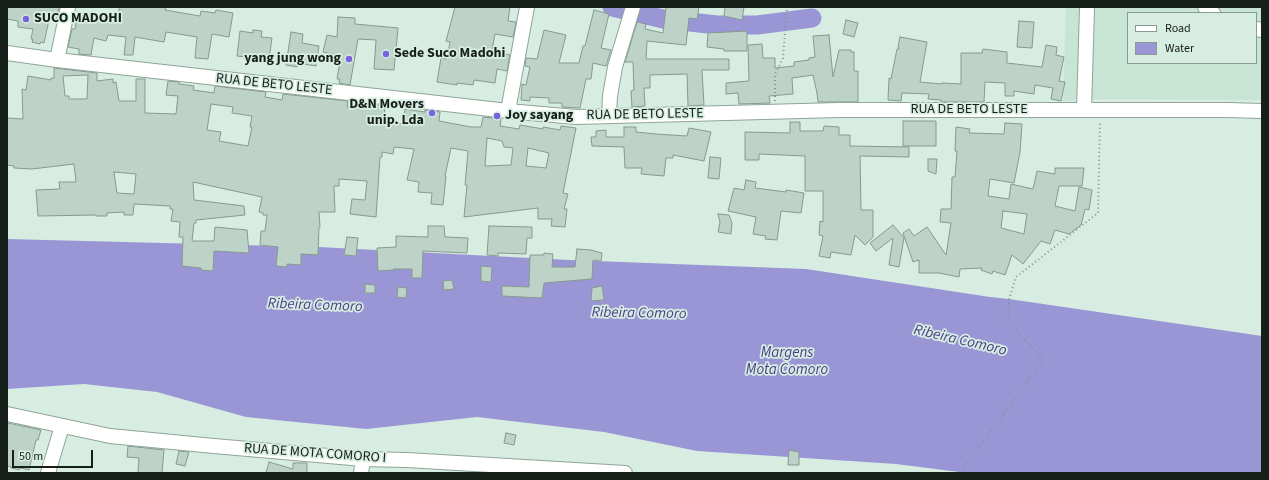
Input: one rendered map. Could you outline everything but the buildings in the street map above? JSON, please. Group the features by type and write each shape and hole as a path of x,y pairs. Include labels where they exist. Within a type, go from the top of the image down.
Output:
{"street":[{"path":"57,60 68,7"},
{"path":"508,111 527,7"},
{"path":"610,116 610,96 615,67 632,7"},
{"path":"1084,110 1087,7"},
{"name":"RUA DE BETO LESTE","path":"7,53 57,60 508,111 576,117 839,110 1262,111"},
{"name":"RUA DE MOTA COMORO I","path":"7,414 110,436 362,466 407,460 625,473"},
{"path":"48,473 62,426"}],"path":[{"path":"775,108 775,74 783,58 786,7"},
{"path":"960,473 1044,359 1008,323 1009,299 1016,277 1098,213 1100,110"}],"shaded area":[{"path":"1066,7 1262,7 1262,100 1109,99 1063,101"}],"water":[{"name":"Margens Mota Comoro","path":"7,239 319,247 569,260 806,269 1262,336 1262,473 967,473 896,464 697,451 604,432 477,417 366,429 246,417 157,392 84,384 7,389"}],"waterway":[{"path":"612,7 663,19 717,25 757,25 812,18"}],"place":[{"name":"SUCO MADOHI","path":"26,19"},
{"name":"Sede Suco Madohi","path":"386,54"},
{"name":"yang jung wong","path":"349,59"},
{"name":"D&N Movers unip. Lda","path":"432,113"},
{"name":"Joy sayang","path":"497,116"}],"water label":[{"name":"Ribeira Comoro","path":"315,306"},
{"name":"Ribeira Comoro","path":"639,314"},
{"name":"Ribeira Comoro","path":"960,341"}]}
